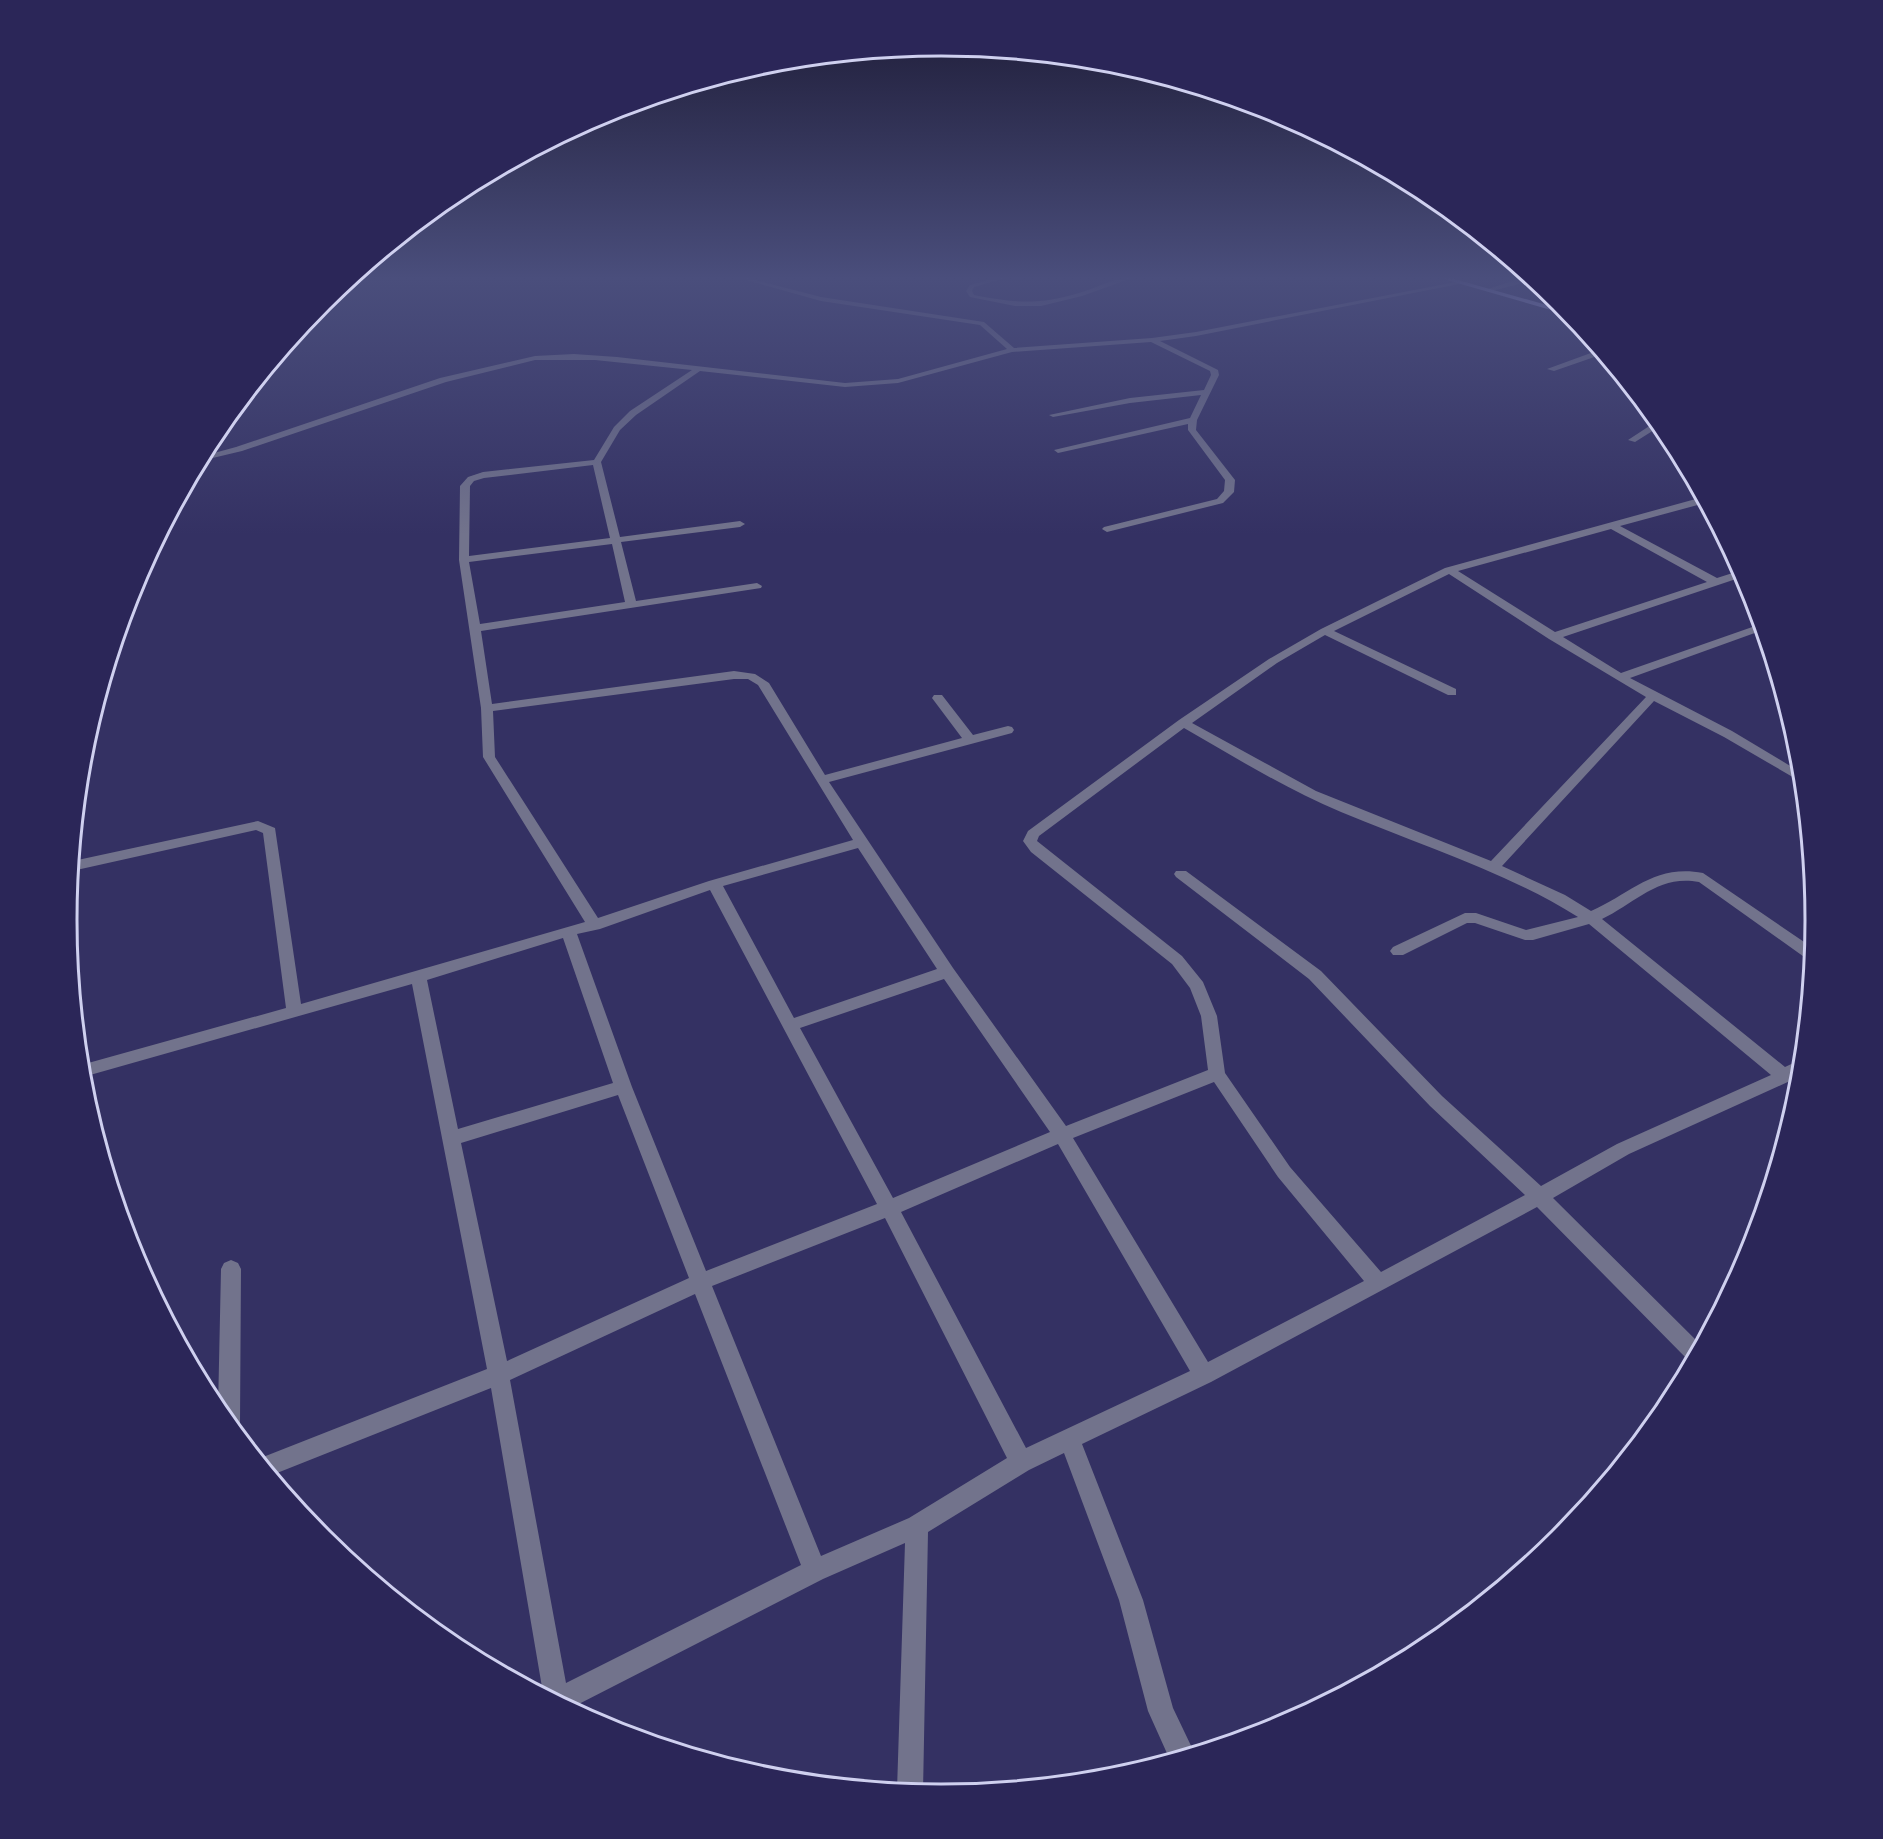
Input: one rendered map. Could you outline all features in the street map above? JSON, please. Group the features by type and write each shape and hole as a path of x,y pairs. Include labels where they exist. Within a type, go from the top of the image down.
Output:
{"street":[{"path":"213,456 443,380 511,364"},
{"path":"646,364 845,385 898,381 961,364"},
{"path":"1107,529 1220,501 1229,492 1230,480 1192,430 1193,420 1215,375 1210,367 1203,364"},
{"path":"1551,369 1567,364"},
{"path":"631,603 597,462 617,429 633,413 699,369"},
{"path":"1053,415 1149,397 1207,392"},
{"path":"1058,450 1193,420"},
{"path":"1632,440 1652,428"},
{"path":"595,925 489,757 487,708 464,560 465,486 471,479 483,475 597,462"},
{"path":"1378,1283 1284,1172 1216,1074 1209,1017 1197,986 1177,960 1036,849 1030,841 1033,834 1040,828 1182,723 1273,661 1325,631 1449,570 1697,502"},
{"path":"464,560 740,524"},
{"path":"1611,525 1716,582"},
{"path":"1449,570 1652,697 1729,735 1793,773"},
{"path":"1553,637 1734,576"},
{"path":"476,628 631,603 757,586"},
{"path":"1620,678 1755,629"},
{"path":"1325,631 1452,692"},
{"path":"487,708 734,675 751,676 763,682 821,780 947,972 1062,1136 1204,1375"},
{"path":"1492,868 1652,697"},
{"path":"938,698 970,740"},
{"path":"1182,723 1310,794 1492,868 1572,905 1591,918 1784,1076"},
{"path":"821,780 1008,730"},
{"path":"79,864 258,825 270,831 294,1011"},
{"path":"91,1068 418,977 568,931 595,925 714,884 862,842"},
{"path":"1398,951 1465,918 1476,918 1525,935 1591,918 1667,875 1688,873 1703,878 1804,950"},
{"path":"1181,874 1233,910 1315,975 1436,1101 1539,1196 1691,1349"},
{"path":"714,884 889,1208 1021,1462"},
{"path":"568,931 623,1087 815,1570"},
{"path":"791,1025 947,972"},
{"path":"418,977 499,1375 555,1692"},
{"path":"565,1697 815,1570 917,1526 1021,1462 1204,1375 1623,1149 1792,1071"},
{"path":"272,1464 499,1375 699,1282 889,1208 1216,1074"},
{"path":"452,1138 623,1087"},
{"path":"229,1408 231,1269"},
{"path":"1070,1438 1131,1600 1161,1712 1179,1750"},
{"path":"910,1783 917,1526"}]}
